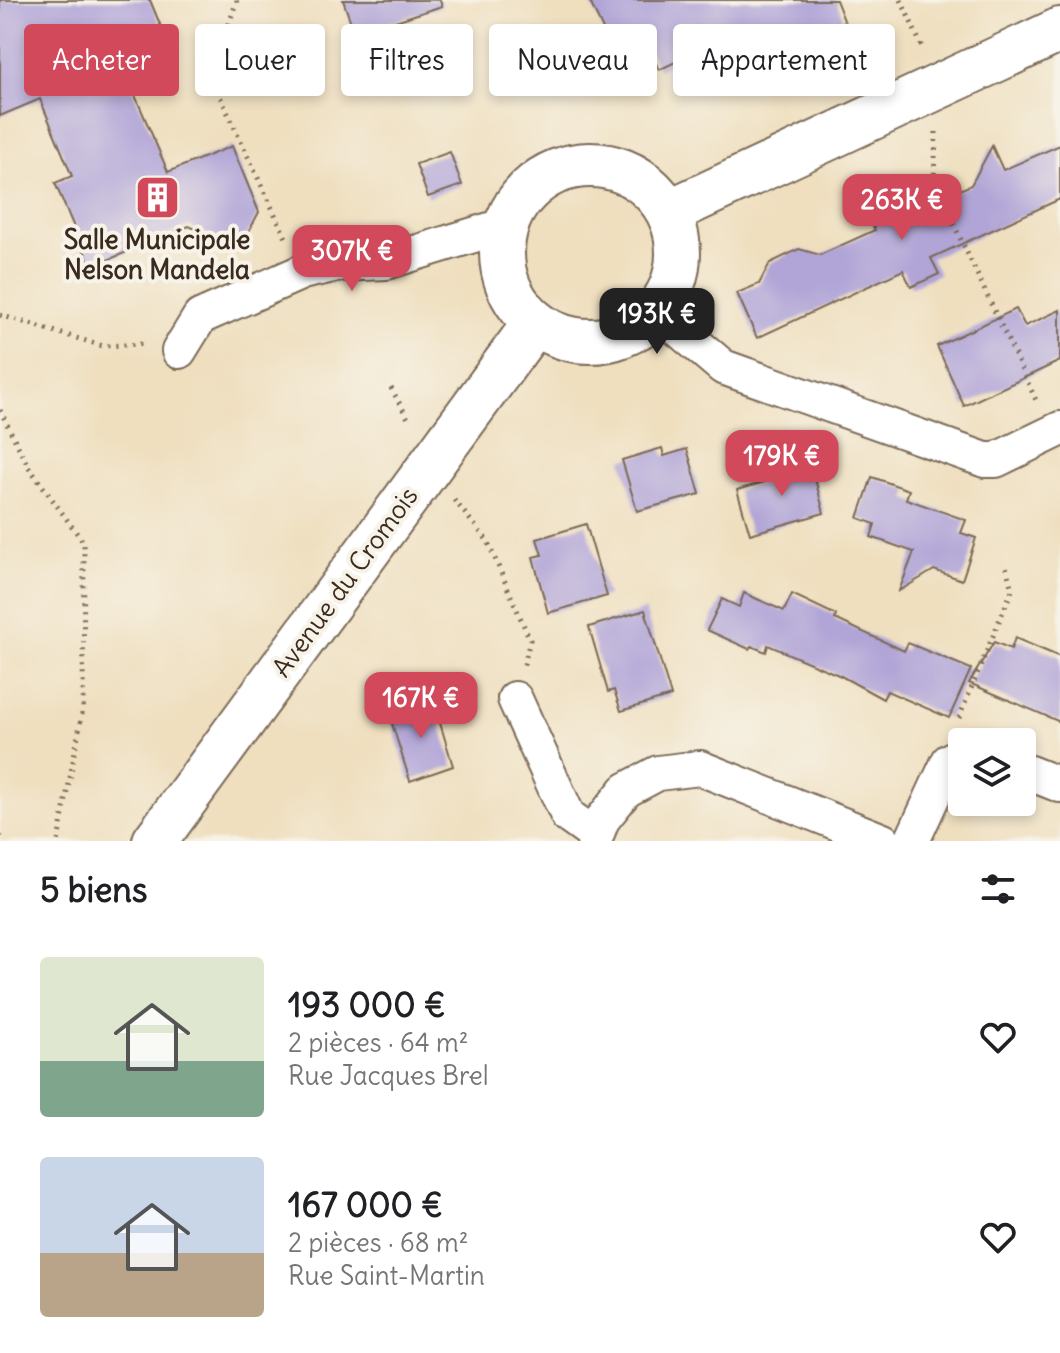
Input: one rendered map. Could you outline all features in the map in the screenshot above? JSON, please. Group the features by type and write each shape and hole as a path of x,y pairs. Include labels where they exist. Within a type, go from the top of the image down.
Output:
{"street":[{"path":"669,212 1060,30"},
{"path":"598,165 626,172 651,188 669,212 678,239 678,266 670,293 657,311 634,331 609,340 583,342 558,336 535,323 516,303 505,278 501,251 506,225 519,199 541,179 568,167 598,165"},
{"path":"179,351 200,317 302,272 338,264 386,262 506,225"},
{"path":"657,311 723,367 985,460 996,460 1056,431"},
{"name":"Avenue du Cromois","path":"155,841 535,323"},
{"path":"515,699 568,816 595,839 602,820 626,790 658,773 700,768 883,841"},
{"path":"912,841 942,773 948,767"},
{"path":"1036,776 1060,785"}],"path":[{"path":"237,0 211,77 302,272"},
{"path":"901,0 937,86 934,182 1056,431"},
{"path":"0,315 103,346 156,344 179,351"},
{"path":"391,388 452,498 487,540 530,640 515,699"},
{"path":"0,410 28,466 84,543 83,709 58,841"},
{"path":"958,728 957,720 1012,590 1005,562"},
{"path":"0,836 4,841"}],"building":[{"path":"0,0 150,0 160,24 24,24 24,96 135,96 168,172 232,146 259,212 246,237 230,244 189,226 91,267 55,183 72,176 40,99 0,116"},
{"path":"343,0 440,0 442,6 386,24 351,24"},
{"path":"589,0 836,0 845,23 673,24 673,63 659,70 657,24 600,24"},
{"path":"1060,145 1060,199 931,258 939,274 911,287 903,270 757,338 737,293 759,284 770,263 799,249 820,255 875,230 861,200 898,218 971,185 992,146 1003,170"},
{"path":"450,152 462,185 428,197 416,164"},
{"path":"1016,309 1025,326 1060,310 1060,361 964,406 937,346"},
{"path":"662,448 664,456 687,449 700,494 637,511 622,460"},
{"path":"810,460 824,513 750,534 737,490 765,482 764,474"},
{"path":"872,477 909,490 906,499 966,520 961,533 976,538 962,580 934,570 899,591 914,552 871,537 875,524 858,518"},
{"path":"586,524 607,596 548,613 533,557 542,555 537,539"},
{"path":"744,593 784,611 792,594 836,615 835,619 904,651 908,643 971,669 949,718 887,691 883,699 841,676 768,645 766,652 751,646 749,649 707,630 722,599 739,607"},
{"path":"645,610 671,696 621,711 614,690 608,692 589,627"},
{"path":"1015,638 1060,657 1060,722 969,683 994,642 1011,649"},
{"path":"433,700 453,766 410,781 389,714"}],"place":[{"name":"Salle Municipale Nelson Mandela","path":"157,197"}]}
